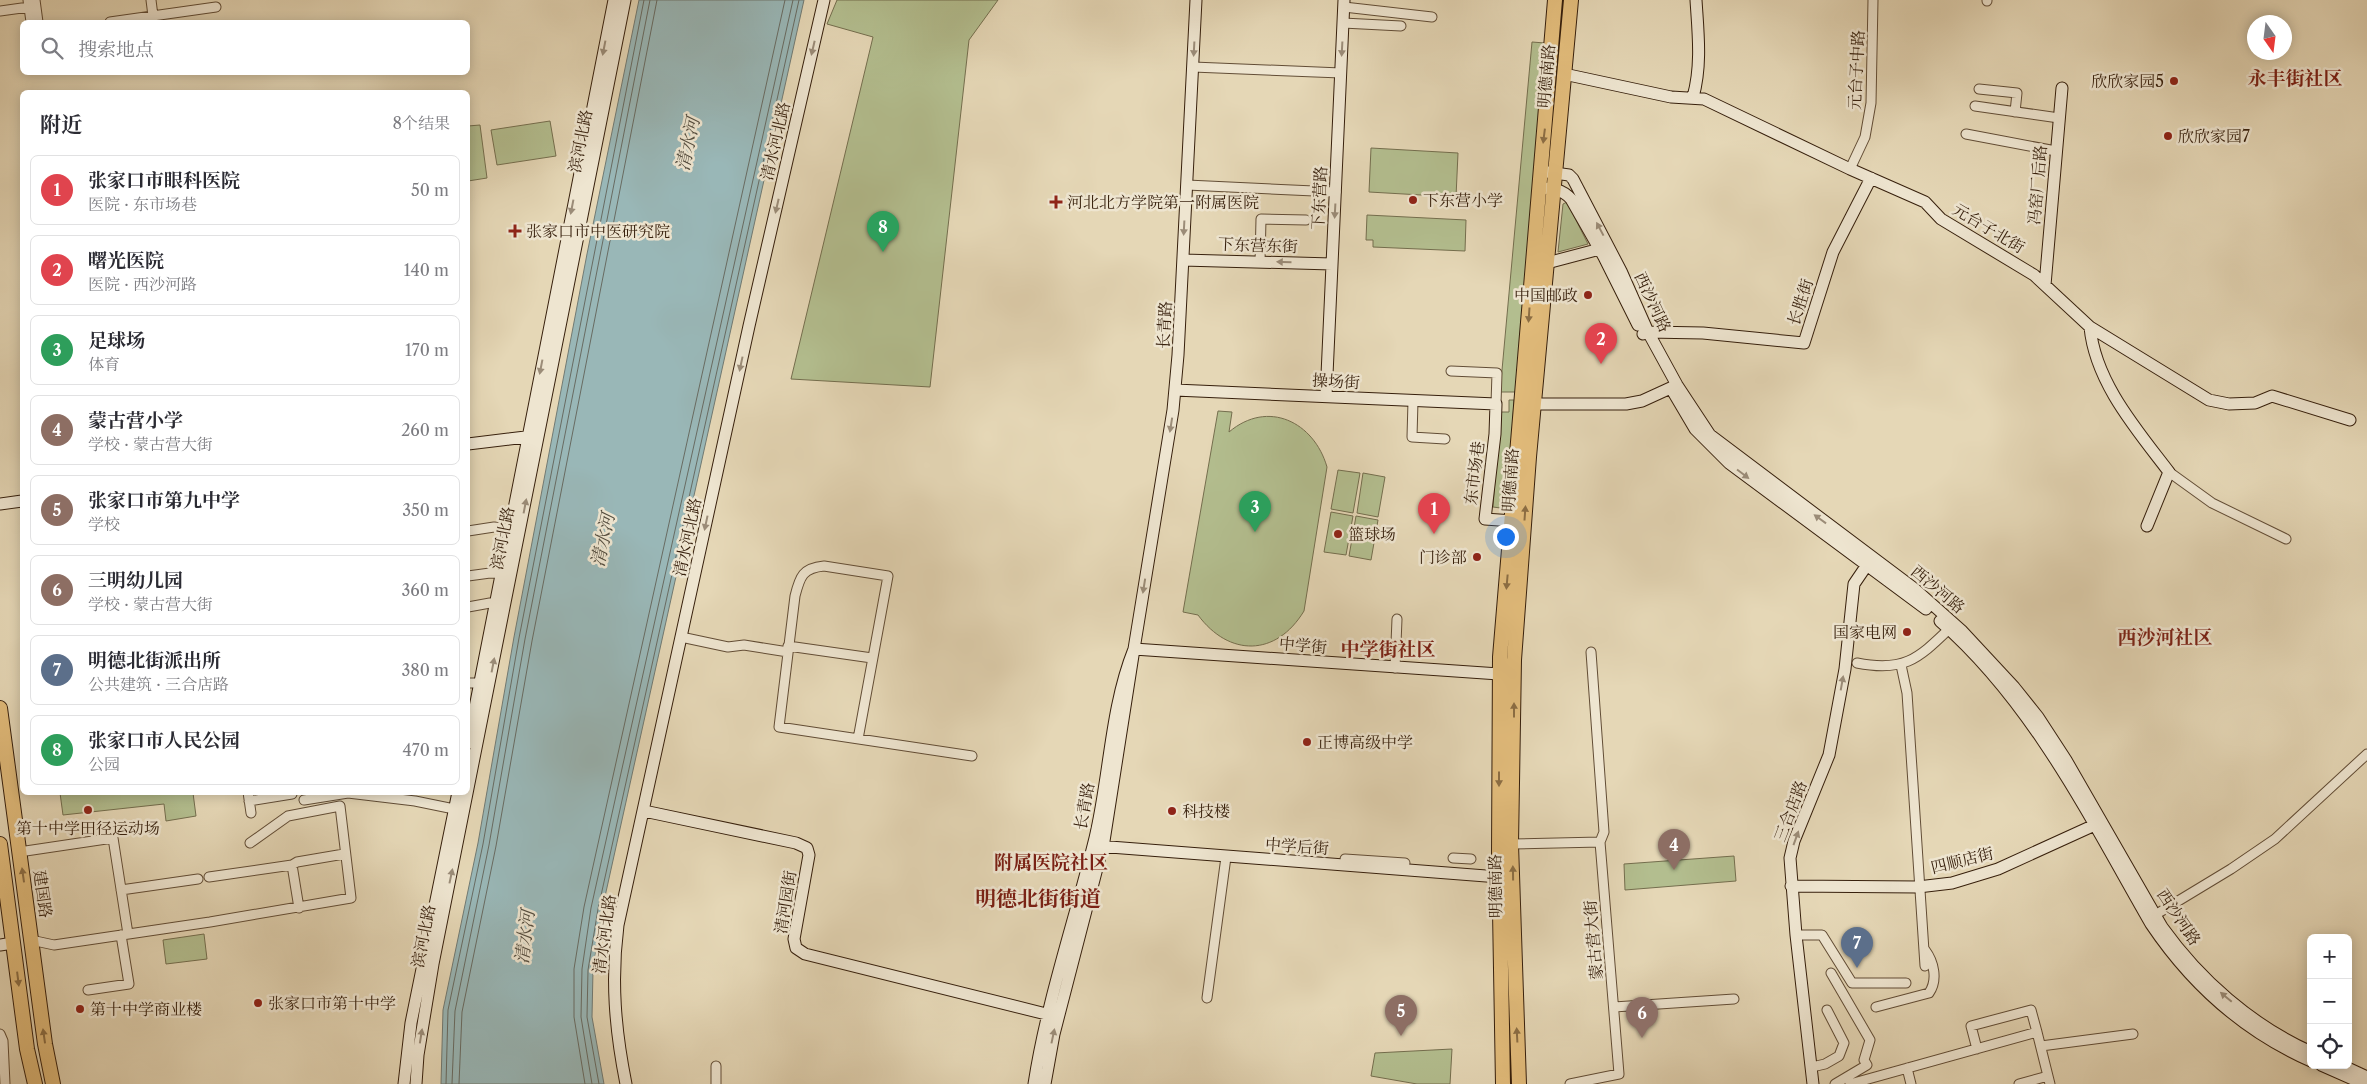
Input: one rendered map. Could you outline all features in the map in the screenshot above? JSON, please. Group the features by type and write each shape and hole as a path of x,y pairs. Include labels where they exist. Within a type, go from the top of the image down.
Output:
{"main road":[{"name":"明德南路","path":"1503,1084 1499,877 1507,850 1514,660 1511,614 1512,521 1555,0"},
{"name":"明德南路","path":"1519,1084 1500,674 1511,614 1534,404 1571,0"},
{"name":"建国路","path":"0,708 45,1044 53,1084"},
{"path":"0,844 7,944 35,1084"},
{"path":"7,944 31,940"}],"street":[{"path":"151,0 153,16"},
{"name":"滨河北路","path":"470,719 474,682 500,604 614,0"},
{"name":"滨河北路","path":"533,436 625,0"},
{"name":"清水河北路","path":"626,1084 616,1021 614,964 618,925 824,0"},
{"name":"长青路","path":"1034,1084 1098,846 1123,677 1134,648 1175,390 1196,0"},
{"path":"1693,97 1697,82 1699,46 1696,0"},
{"name":"元台子中路","path":"1850,169 1864,137 1871,103 1874,0"},
{"path":"0,11 30,2"},
{"path":"30,2 31,20"},
{"path":"30,2 37,20"},
{"path":"1344,3 1432,17"},
{"name":"下东营路","path":"1326,397 1344,3"},
{"path":"124,20 216,7"},
{"path":"1343,23 1401,26"},
{"path":"1193,67 1341,72"},
{"name":"元台子北街","path":"1564,74 1671,97 1704,99 1850,169 1925,202 1941,219 2034,274 2090,327 2209,400 2229,404 2255,402 2272,396 2350,420"},
{"name":"冯窑厂后路","path":"2045,284 2062,88"},
{"path":"1979,89 2017,92 2015,112"},
{"path":"1975,106 2059,118"},
{"path":"1966,134 2056,151"},
{"name":"西沙河路","path":"1540,171 1569,175 1573,179 1621,271 1646,333"},
{"name":"长胜街","path":"1646,333 1703,333 1804,343 1833,252 1871,178"},
{"path":"1187,185 1336,192"},
{"path":"1539,188 1554,188"},
{"name":"西沙河路","path":"1554,188 1565,193 1571,199 1646,333 1695,429 1729,464 1869,561 1916,590 1961,630 2014,687 2038,717 2098,823 2151,924 2171,954 2191,977 2220,1005 2250,1028 2284,1049 2307,1059"},
{"path":"1260,262 1261,219 1306,220"},
{"path":"1547,263 1600,249"},
{"name":"下东营东街","path":"1183,260 1332,264"},
{"path":"2090,327 2091,338 2102,370 2118,403 2169,472 2212,503 2286,539"},
{"path":"1451,371 1498,373 1496,404"},
{"path":"1534,404 1626,404 1642,401 1674,386"},
{"name":"操场街","path":"1175,390 1496,404"},
{"path":"1412,401 1412,437 1444,439"},
{"name":"东市场巷","path":"1496,404 1495,434 1485,519 1512,521"},
{"path":"470,444 533,436"},
{"path":"2147,526 2169,472"},
{"path":"0,504 20,501"},
{"path":"470,530 494,527 515,529"},
{"name":"西沙河路","path":"1869,561 1949,629 2010,695 2040,735 2180,951 2215,988 2254,1020 2288,1042 2307,1050"},
{"name":"三合店路","path":"1814,1084 1796,935 1790,858 1794,841 1829,755 1845,669 1854,584 1869,561"},
{"path":"858,739 888,576 824,566 808,569 802,576 795,596 779,728 972,756"},
{"path":"470,576 506,574"},
{"path":"470,607 500,604"},
{"path":"1394,668 1397,619"},
{"path":"1857,663 1878,667 1901,665 1920,657 1949,629"},
{"path":"681,637 728,647 744,645 872,658"},
{"name":"中学街","path":"1134,648 1394,668 1500,674"},
{"name":"蒙古营大街","path":"1570,1084 1619,1074 1600,842 1604,832 1590,652"},
{"path":"1901,665 1907,693 1918,887 1925,966"},
{"name":"滨河北路","path":"470,723 474,682"},
{"path":"2155,915 2231,869 2275,839 2367,754"},
{"path":"251,814 248,797 277,795"},
{"path":"304,800 335,795"},
{"path":"376,795 460,810"},
{"path":"424,803 425,795"},
{"name":"滨河北路","path":"404,1084 412,1023 460,810 458,795"},
{"name":"滨河北路","path":"416,1084 418,1055 462,795"},
{"path":"31,940 54,945 299,908 351,898 344,854 345,845 340,806 288,816 250,843"},
{"name":"清河园街","path":"644,811 796,843 807,848 809,855 794,939 796,948 805,954 1052,1016"},
{"name":"四顺店街","path":"1791,886 1918,887 1952,883 1998,869 2098,823"},
{"path":"20,852 113,838 121,890 129,984 88,990"},
{"path":"1507,850 1600,842"},
{"name":"中学后街","path":"1098,846 1226,857 1374,864 1499,877"},
{"path":"209,877 292,865 296,862 344,854"},
{"path":"1207,998 1226,857"},
{"path":"1345,859 1374,864 1405,863"},
{"path":"1460,874 1457,859 1471,859"},
{"path":"292,865 299,908"},
{"path":"121,890 198,879"},
{"path":"1796,935 1822,934 1852,983 1906,983"},
{"path":"1876,1007 1929,994 1932,988 1934,972 1930,957 1923,948"},
{"path":"1831,973 1870,1040 1864,1060 1867,1065 1835,1084"},
{"path":"1614,1007 1734,999"},
{"path":"1812,1067 1826,1064 1839,1056 1844,1043 1827,1010"},
{"path":"1977,1049 1971,1026 2031,1010 2049,1080 2019,1084"},
{"name":"长青路","path":"1045,1084 1052,1016"},
{"path":"1850,1084 2037,1032"},
{"path":"0,1034 3,1042 5,1084"},
{"path":"2041,1046 2133,1034"},
{"path":"716,1066 716,1084"},
{"path":"1906,1068 1911,1084"},
{"path":"2330,1069 2364,1084"},
{"path":"2350,1069 2367,1077"},
{"path":"1859,1070 1862,1081"}],"green space":[{"path":"837,0 998,0 969,40 930,387 791,379 873,37 827,24"},
{"path":"1532,42 1545,43 1516,392 1500,392"},
{"path":"550,121 556,156 497,165 491,130"},
{"path":"480,125 487,178 470,181 470,126"},
{"path":"1371,148 1458,153 1456,197 1369,192"},
{"path":"1567,202 1588,244 1558,252 1563,204"},
{"path":"1367,215 1466,220 1465,251 1373,247 1373,240 1366,240"},
{"path":"1509,400 1514,400 1508,509 1493,507 1500,412 1509,412"},
{"path":"1218,411 1232,412 1229,432 1244,422 1259,417 1274,417 1288,420 1301,427 1312,438 1321,451 1327,467 1304,611 1293,626 1280,637 1266,644 1252,646 1224,639 1210,629 1198,615 1183,612"},
{"name":"篮球场","path":"1338,470 1360,473 1353,513 1331,509"},
{"name":"篮球场","path":"1363,473 1385,477 1378,517 1357,513"},
{"name":"篮球场","path":"1331,512 1353,516 1346,555 1324,552"},
{"name":"篮球场","path":"1356,516 1378,520 1371,560 1349,556"},
{"name":"第十中学田径运动场","path":"60,795 193,795 196,816 166,821 164,804 63,815"},
{"path":"1734,856 1736,881 1625,890 1624,864"},
{"path":"204,934 207,959 166,964 163,940"},
{"path":"1452,1049 1450,1084 1417,1084 1371,1076 1375,1053"}],"water":[{"name":"清水河","path":"639,0 804,0 602,910 593,970 592,1017 604,1084 441,1084 443,1010 478,843 514,637 587,254"}],"place":[{"name":"欣欣家园5","path":"2174,81"},
{"name":"欣欣家园7","path":"2168,136"},
{"name":"下东营小学","path":"1413,200"},
{"name":"河北北方学院第一附属医院","path":"1056,202"},
{"name":"张家口市中医研究院","path":"515,231"},
{"name":"张家口市人民公园","path":"883,252"},
{"name":"中国邮政","path":"1588,295"},
{"name":"曙光医院","path":"1601,364"},
{"name":"足球场","path":"1255,532"},
{"name":"篮球场","path":"1338,534"},
{"name":"张家口市眼科医院","path":"1434,534"},
{"name":"门诊部","path":"1477,557"},
{"name":"国家电网","path":"1907,632"},
{"name":"正博高级中学","path":"1307,742"},
{"name":"第十中学田径运动场","path":"88,810"},
{"name":"科技楼","path":"1172,811"},
{"name":"蒙古营小学","path":"1674,870"},
{"name":"明德北街派出所","path":"1857,968"},
{"name":"张家口市第十中学","path":"258,1003"},
{"name":"第十中学商业楼","path":"80,1009"},
{"name":"张家口市第九中学","path":"1401,1036"},
{"name":"三明幼儿园","path":"1642,1038"}],"district":[{"name":"永丰街社区","path":"2295,78"},
{"name":"西沙河社区","path":"2165,637"},
{"name":"中学街社区","path":"1388,649"},
{"name":"附属医院社区","path":"1051,862"},
{"name":"明德北街街道","path":"1038,899"}]}
